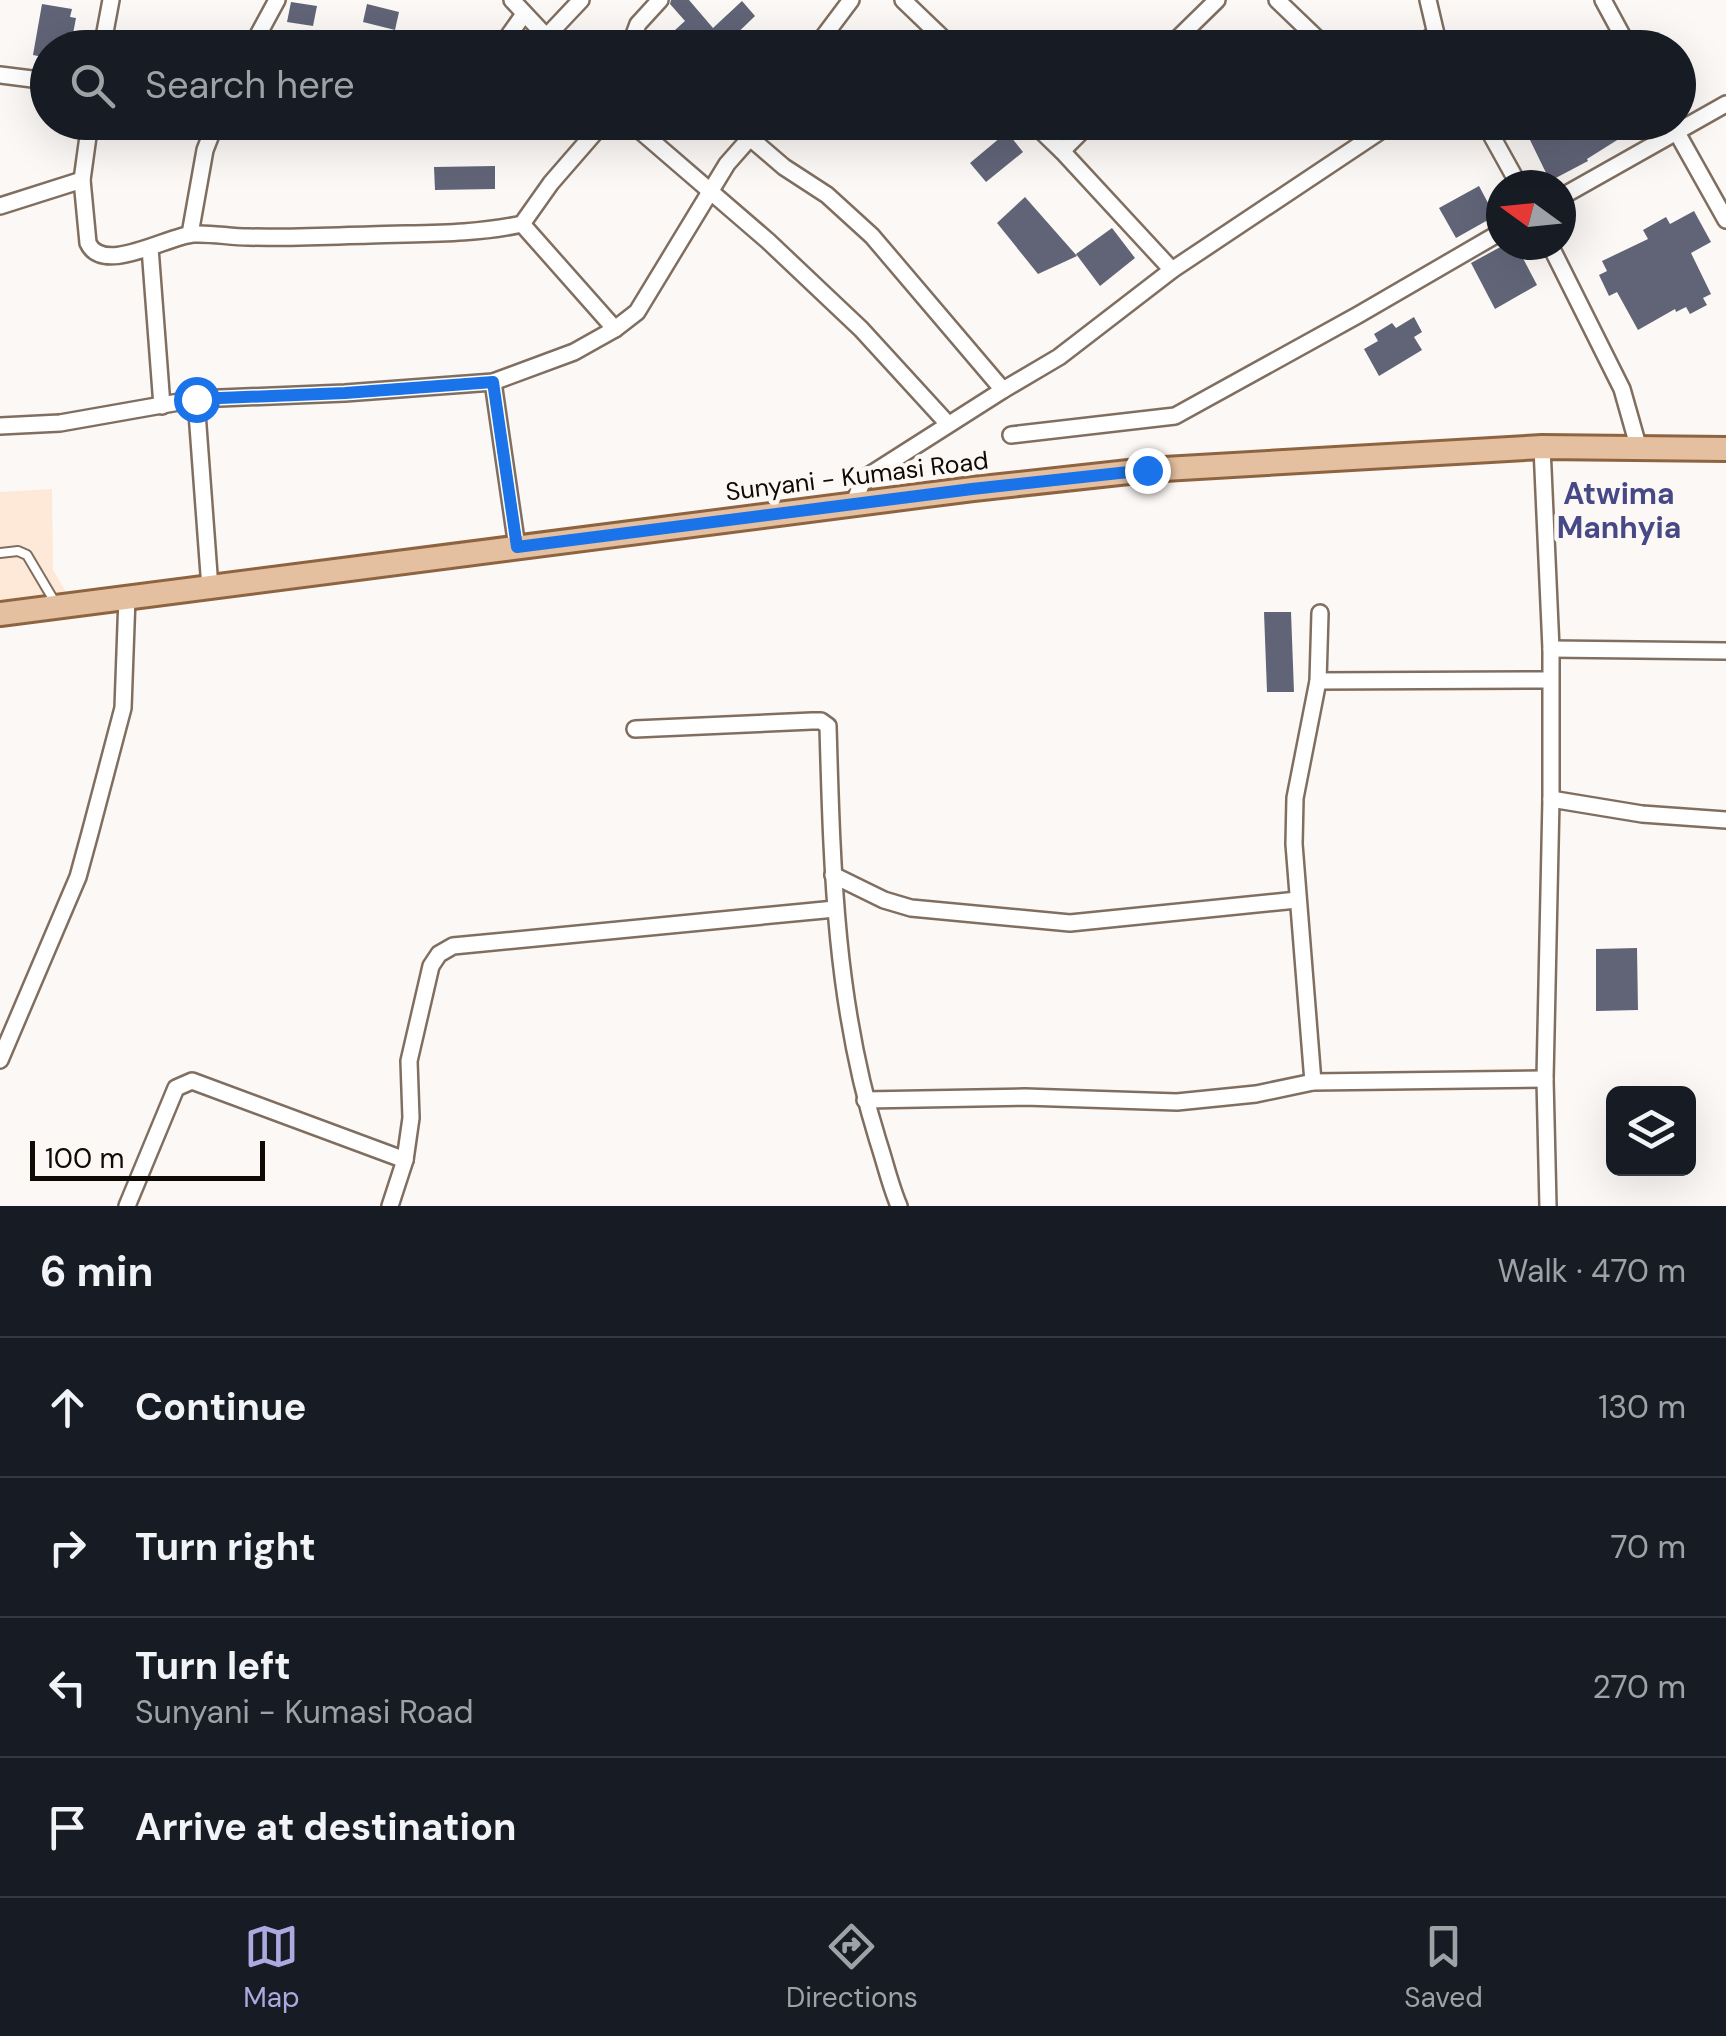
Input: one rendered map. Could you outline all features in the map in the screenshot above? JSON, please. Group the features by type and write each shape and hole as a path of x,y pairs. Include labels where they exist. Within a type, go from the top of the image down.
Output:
{"main road":[{"name":"Sunyani - Kumasi Road","path":"0,614 1147,470 1542,448 1726,449"}],"street":[{"path":"105,30 111,0"},
{"path":"261,30 277,0"},
{"path":"512,0 540,30"},
{"path":"560,30 581,0"},
{"path":"636,30 660,0"},
{"path":"829,30 851,0"},
{"path":"903,0 934,30"},
{"path":"1186,30 1217,0"},
{"path":"1278,0 1309,30"},
{"path":"1428,0 1437,30"},
{"path":"1603,0 1619,30"},
{"path":"513,30 524,14"},
{"path":"0,75 30,79"},
{"path":"1696,117 1726,104"},
{"path":"88,140 82,180 88,243 91,250 109,256 150,248 190,234 250,237 470,232 522,224 588,140"},
{"path":"190,234 209,140"},
{"path":"652,140 712,190 862,330 948,424"},
{"path":"0,426 60,422 196,399 493,382 574,352 616,329 637,312 746,140"},
{"path":"752,140 828,195 872,236 1003,390"},
{"path":"1051,140 1172,270"},
{"path":"1062,151 1073,140"},
{"path":"853,505 868,476 1059,357 1172,270 1367,140"},
{"path":"1494,140 1511,170"},
{"path":"1576,188 1652,140"},
{"path":"1680,140 1726,220"},
{"path":"0,206 82,180"},
{"path":"522,224 616,329"},
{"path":"1012,435 1175,416 1486,241"},
{"path":"150,248 162,406"},
{"path":"1558,260 1622,388 1639,449"},
{"path":"493,382 517,547"},
{"path":"196,399 210,588"},
{"path":"1542,448 1552,799 1545,1080 1548,1206"},
{"path":"0,1060 78,877 123,708 127,597"},
{"path":"1313,1082 1294,844 1296,798 1318,681 1320,613"},
{"path":"1550,649 1726,651"},
{"path":"1318,681 1550,680"},
{"path":"635,729 812,721 828,726 835,909 844,1000 865,1100 899,1206"},
{"path":"1552,799 1642,814 1726,820"},
{"path":"833,874 884,900 911,908 1070,923 1297,900"},
{"path":"390,1206 405,1160 411,1118 409,1061 432,966 439,954 452,946 835,909"},
{"path":"127,1206 176,1088 192,1080 405,1160"},
{"path":"865,1100 1025,1097 1177,1102 1256,1094 1313,1082 1545,1080"}],"lane":[{"path":"0,554 18,550 28,555 58,607"}],"shaded area":[{"path":"52,489 53,570 69,597 0,606 0,492"}],"building":[{"path":"671,0 689,0 713,28 742,1 755,16 741,30 675,30 685,21 670,4"},
{"path":"291,2 317,6 313,26 287,22"},
{"path":"42,4 72,9 70,17 76,18 74,30 37,30"},
{"path":"367,4 399,12 395,30 363,22"},
{"path":"997,140 1013,140 1023,152 986,182 970,163"},
{"path":"1530,140 1617,140 1571,170 1545,170"},
{"path":"495,166 495,189 435,190 434,167"},
{"path":"1479,186 1486,199 1486,221 1456,238 1439,208"},
{"path":"1025,197 1077,256 1038,274 997,223"},
{"path":"1694,211 1711,242 1691,253 1711,294 1703,298 1707,305 1690,314 1686,307 1676,312 1675,309 1638,330 1617,292 1609,296 1599,275 1607,271 1602,261 1648,239 1643,230 1666,217 1670,224"},
{"path":"1112,228 1135,258 1100,286 1076,254"},
{"path":"1486,255 1486,260 1524,260 1537,285 1495,309 1471,263"},
{"path":"1414,317 1422,332 1414,337 1422,350 1379,376 1364,349 1378,341 1374,334 1392,323 1396,328"},
{"path":"1264,612 1291,612 1294,692 1267,692"},
{"path":"1637,948 1638,1010 1596,1011 1596,949"}],"district":[{"name":"Atwima Manhyia","path":"1619,510"}],"route":[{"path":"196,399 493,382 517,547 1147,470"}]}
